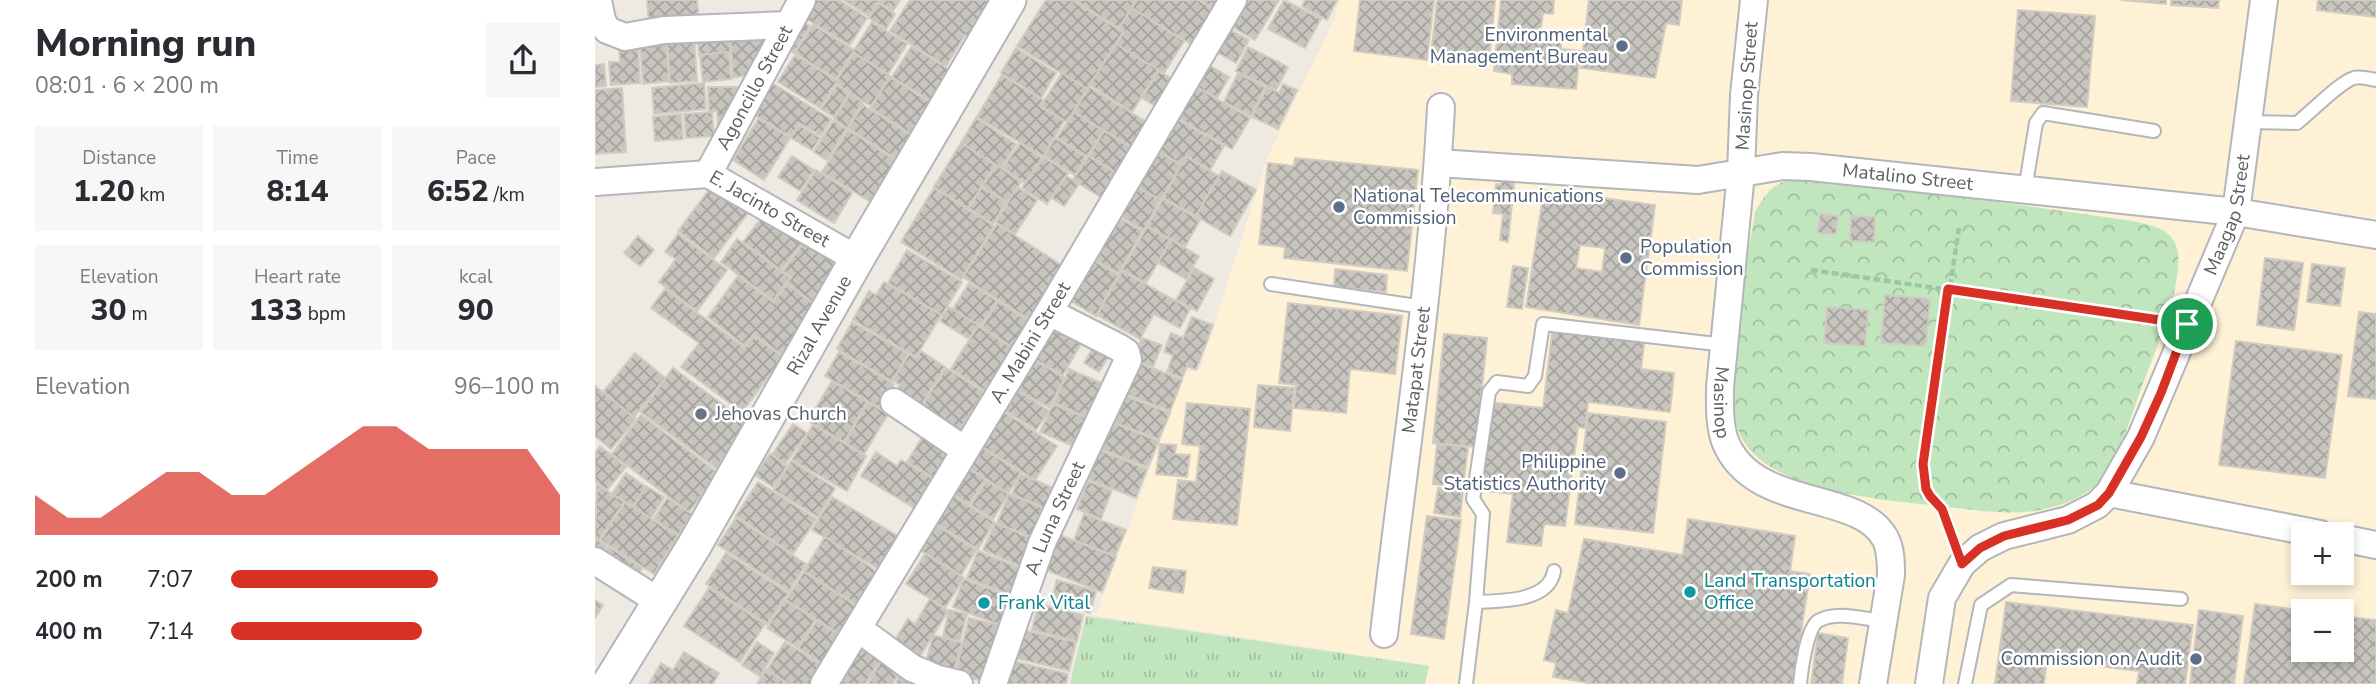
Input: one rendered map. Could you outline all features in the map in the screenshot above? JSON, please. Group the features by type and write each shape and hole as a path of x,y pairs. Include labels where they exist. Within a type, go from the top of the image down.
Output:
{"street":[{"path":"598,0 607,30 625,37 664,30 788,25"},
{"name":"Agoncillo Street","path":"708,174 801,0"},
{"name":"Rizal Avenue","path":"609,684 767,420 857,259 1009,0"},
{"name":"A. Mabini Street","path":"824,684 1049,312 1233,0"},
{"name":"Masinop Street","path":"1741,173 1744,95 1754,0"},
{"name":"Maagap Street","path":"2109,493 2146,426 2236,212 2264,0"},
{"name":"Matapat Street","path":"1384,634 1423,307 1441,107"},
{"name":"Matalino Street","path":"1438,163 1698,180 1783,166 1811,167 2236,212 2376,235"},
{"name":"Masinop","path":"1741,173 1720,387 1720,418 1725,441 1738,462 1780,491 1827,504 1873,522 1885,538 1891,560 1883,621"},
{"name":"E. Jacinto Street","path":"595,182 708,174 857,259"},
{"name":"A. Luna Street","path":"993,684 1042,543 1128,359 1126,352 1118,347 1049,312"},
{"path":"894,402 965,450"},
{"path":"1929,684 1942,598 1962,564 1980,548 2004,536 2068,520 2098,505 2109,493 2291,529"},
{"path":"2354,541 2376,545"},
{"path":"595,561 660,602"},
{"path":"1873,684 1883,621"},
{"path":"859,629 912,668 937,679 959,684"}],"lane":[{"path":"2248,122 2297,123 2335,89 2355,77 2376,80"},
{"path":"2025,191 2036,124 2043,113 2154,131"},
{"path":"1271,284 1423,307"},
{"path":"1467,684 1483,514 1473,499 1489,392 1497,382 1528,386 1535,376 1543,324 1725,345"},
{"path":"1476,602 1503,601 1534,594 1545,589 1553,579 1554,571"},
{"path":"1965,684 1981,605 2011,585 2181,599"},
{"path":"1800,684 1804,654 1812,628 1818,621 1840,615 1883,621"}],"path":[{"path":"1959,228 1923,464 1924,480 1930,496 1942,509 1962,564"},
{"path":"1811,270 2187,324"}],"shaded area":[{"path":"1340,0 2376,0 2376,684 1425,684 1429,665 1085,614 1097,612 1186,372 1200,369 1268,156 1334,20"}],"green space":[{"path":"1823,177 2133,221 2156,227 2171,236 2178,251 2178,262 2170,310 2122,442 2107,472 2095,486 2069,502 2042,510 1981,511 1858,496 1827,489 1798,480 1773,468 1752,452 1739,432 1734,412 1733,386 1737,324 1755,212 1768,192 1782,182"},
{"path":"1086,616 1429,666 1425,684 1070,684"}],"building":[{"path":"647,0 697,0 699,19 649,24"},
{"path":"807,0 839,0 867,18 850,45 798,14"},
{"path":"844,0 900,0 893,11 878,2 869,16"},
{"path":"910,0 1000,0 974,41 965,35 946,66 890,31"},
{"path":"1046,0 1071,0 1123,32 1087,89 1017,46"},
{"path":"1074,0 1136,0 1119,28"},
{"path":"1137,0 1198,0 1221,14 1199,49 1132,8"},
{"path":"1199,0 1227,0 1219,12"},
{"path":"1241,0 1279,0 1255,40 1227,24"},
{"path":"1284,0 1321,19 1305,48 1268,29"},
{"path":"1305,0 1337,0 1327,20 1302,6"},
{"path":"1360,0 1434,0 1427,60 1354,51"},
{"path":"1437,0 1495,0 1489,61 1431,55"},
{"path":"1501,0 1554,0 1553,14 1543,13 1540,32 1561,34 1561,49 1580,51 1576,89 1512,84 1512,74 1494,71"},
{"name":"Environmental Management Bureau","path":"1589,0 1682,0 1679,25 1666,23 1655,78 1581,68"},
{"path":"2121,0 2166,0 2166,4"},
{"path":"2171,0 2219,0 2218,8 2171,5"},
{"path":"2318,0 2376,0 2376,17 2317,10"},
{"path":"878,3 895,14 886,29 869,18"},
{"path":"1132,8 1184,41 1164,73 1116,44 1124,31 1119,28"},
{"path":"2018,10 2095,16 2087,107 2011,101"},
{"path":"796,18 810,26 794,53 780,44"},
{"path":"872,22 907,44 888,74 853,52"},
{"path":"813,25 854,50 836,79 795,53"},
{"path":"1225,27 1249,40 1236,63 1213,50"},
{"path":"777,31 753,74 733,78 730,34"},
{"path":"729,32 730,52 699,55 697,35"},
{"path":"694,35 697,81 670,83 667,37"},
{"path":"666,42 669,81 643,84 640,44"},
{"path":"1116,44 1158,70 1132,112 1090,85"},
{"path":"638,46 640,83 611,85 609,62 620,62 619,47"},
{"path":"912,46 959,76 939,106 892,77"},
{"path":"1248,47 1288,67 1276,90 1236,71"},
{"path":"1016,48 1056,73 1041,98 1001,73"},
{"path":"729,52 731,79 703,82 700,55"},
{"path":"854,53 890,76 871,106 835,83"},
{"path":"795,55 837,81 820,108 778,82"},
{"path":"1200,60 1229,77 1217,98 1187,82"},
{"path":"604,64 606,86 595,87 595,65"},
{"path":"1159,71 1179,83 1162,110 1142,98"},
{"path":"1062,73 1087,89 1067,122 1041,106"},
{"path":"1238,73 1265,87 1251,116 1224,102"},
{"path":"1002,75 1043,100 1040,106 1064,121 1043,156 977,117"},
{"path":"890,77 939,108 919,139 871,108"},
{"path":"1187,82 1250,118 1232,149 1169,113"},
{"path":"704,83 706,109 654,114 652,88"},
{"path":"772,83 831,119 821,136 799,123 791,137 753,114"},
{"path":"1283,84 1297,90 1278,129 1252,117 1267,87 1279,93"},
{"path":"837,85 849,93 834,117 821,109"},
{"path":"708,87 743,87 730,124 718,125 717,111 709,112"},
{"path":"1089,87 1153,126 1138,151 1074,112"},
{"path":"622,88 626,152 595,154 595,90"},
{"path":"850,94 863,102 847,128 834,119"},
{"path":"863,105 919,140 904,164 848,128"},
{"path":"712,112 714,136 686,138 684,114"},
{"path":"1074,112 1103,131 1087,156 1057,138"},
{"path":"681,114 683,139 655,141 653,117"},
{"path":"1173,117 1224,146 1210,170 1186,156 1181,164 1155,150"},
{"path":"759,118 790,138 764,180 733,160"},
{"path":"976,118 1016,144 1001,168 961,143"},
{"path":"833,121 846,129 827,160 814,152"},
{"path":"799,125 820,138 812,150 791,138"},
{"path":"848,130 903,165 877,206 822,172"},
{"path":"1104,131 1138,152 1122,176 1089,156"},
{"path":"1055,138 1086,157 1075,175 1044,156"},
{"path":"961,143 995,165 968,208 934,187"},
{"path":"1020,143 1042,158 1025,183 1003,168"},
{"path":"1151,148 1181,165 1161,200 1130,183"},
{"path":"792,156 814,170 800,191 778,177"},
{"path":"1088,156 1122,177 1107,201 1073,180"},
{"path":"1044,157 1068,173 1047,204 1022,188"},
{"path":"1186,157 1219,176 1196,216 1163,198"},
{"name":"National Telecommunications Commission","path":"1295,158 1418,170 1407,271 1284,258 1285,247 1259,244 1268,163 1294,166"},
{"path":"997,165 1021,182 1008,202 983,186"},
{"path":"816,170 852,193 834,223 797,200"},
{"path":"1222,171 1256,190 1230,236 1196,216"},
{"path":"1502,173 1515,175 1508,242 1500,240 1503,214 1493,213 1496,184 1501,185"},
{"path":"1066,176 1079,184 1064,206 1052,198"},
{"path":"716,181 752,208 714,258 678,231"},
{"path":"1133,185 1160,200 1144,230 1116,214"},
{"path":"982,187 1006,202 993,224 969,208"},
{"path":"1017,187 1037,200 1015,234 996,222"},
{"path":"934,188 994,226 961,279 901,242"},
{"name":"Population Commission","path":"1544,190 1655,205 1639,325 1526,307","holes":["1580,245 1605,248 1602,272 1576,268"]},
{"path":"1163,199 1200,220 1185,247 1147,226"},
{"path":"766,212 804,240 781,270 743,242"},
{"path":"1820,214 1838,216 1836,234 1818,233"},
{"path":"1851,216 1875,217 1874,242 1850,241"},
{"path":"1117,217 1142,231 1119,273 1089,257"},
{"path":"997,224 1066,268 1033,322 963,277"},
{"path":"1147,227 1171,240 1146,283 1122,270"},
{"path":"678,234 727,270 697,311 659,282 676,259 665,252"},
{"path":"638,236 654,250 640,266 624,253"},
{"path":"737,239 790,278 773,300 721,262"},
{"path":"806,240 846,270 819,307 787,283 792,277 783,271"},
{"path":"1171,240 1199,256 1186,279 1158,263"},
{"path":"907,250 962,282 942,315 888,283"},
{"path":"1089,258 1118,275 1096,316 1066,298"},
{"path":"2265,258 2303,263 2294,330 2257,325"},
{"path":"2312,264 2345,268 2340,306 2307,302"},
{"path":"1513,266 1528,268 1522,309 1507,307"},
{"path":"1194,268 1214,279 1197,311 1176,300"},
{"path":"1335,269 1387,275 1386,292 1334,287"},
{"path":"1122,271 1190,309 1180,328 1154,314 1140,339 1097,315"},
{"path":"738,276 773,302 787,284 819,308 784,356 754,334 745,346 708,317"},
{"path":"884,282 941,315 916,357 853,320 869,291 876,295"},
{"path":"969,283 997,301 980,326 953,309"},
{"path":"665,289 745,348 754,336 783,357 742,412 681,367 699,343 651,308"},
{"path":"1885,295 1930,299 1926,346 1881,343"},
{"path":"998,301 1033,324 1017,350 982,327"},
{"path":"1288,303 1402,316 1395,374 1350,369 1346,413 1294,408 1296,385 1279,383"},
{"path":"949,307 978,325 969,339 940,321"},
{"path":"1827,307 1868,310 1865,346 1824,343"},
{"path":"2359,312 2376,314 2376,399 2348,396"},
{"path":"1192,317 1213,325 1196,370 1187,366 1182,378 1167,372 1173,355 1164,352 1171,333 1183,338"},
{"path":"852,322 908,354 892,381 837,349"},
{"path":"1051,324 1082,342 1063,375 1031,357"},
{"path":"1553,325 1645,337 1641,369 1674,373 1670,412 1588,402 1585,428 1578,427 1565,526 1544,524 1541,546 1507,542 1513,494 1478,490 1489,402 1543,408"},
{"path":"978,326 1013,348 986,391 951,369"},
{"path":"1444,334 1487,338 1476,447 1433,443"},
{"path":"1142,338 1162,345 1153,367 1133,359"},
{"path":"2236,341 2342,355 2325,478 2219,465"},
{"path":"1093,347 1109,356 1099,372 1084,363"},
{"path":"921,351 945,367 916,413 892,397 900,385 893,380 909,354 916,358"},
{"path":"839,352 894,384 880,408 825,376"},
{"path":"635,353 665,378 634,417 603,392"},
{"path":"1030,358 1065,378 1049,407 1014,388"},
{"path":"1130,359 1182,380 1170,411 1118,391"},
{"path":"673,368 748,423 716,468 641,412"},
{"path":"946,368 984,392 956,435 919,411"},
{"path":"1069,369 1106,385 1091,419 1054,403"},
{"path":"832,381 867,402 844,442 808,421"},
{"path":"1258,385 1294,388 1290,431 1254,427"},
{"path":"595,386 636,419 611,449 595,436"},
{"path":"1016,389 1049,411 1036,430 1003,409"},
{"path":"1125,396 1170,413 1159,439 1115,423"},
{"path":"868,402 888,414 864,454 845,443"},
{"path":"1187,403 1250,409 1237,525 1173,519 1178,480 1196,482 1200,446 1182,444"},
{"path":"1053,404 1091,420 1078,448 1040,432"},
{"path":"1002,411 1057,446 1035,480 980,445"},
{"name":"Philippine Statistics Authority","path":"1588,413 1666,422 1653,533 1575,524"},
{"path":"641,415 718,473 689,512 612,454"},
{"path":"1106,420 1159,441 1148,467 1095,447"},
{"path":"793,424 807,433 785,464 772,455"},
{"path":"813,425 866,456 847,491 792,460"},
{"path":"923,436 955,455 940,481 907,462"},
{"path":"976,444 1021,473 1008,493 963,464"},
{"path":"1160,444 1176,445 1175,454 1190,455 1187,477 1156,474"},
{"path":"1437,444 1468,447 1463,487 1433,484"},
{"path":"600,446 626,467 607,490 595,481 595,453"},
{"path":"1094,448 1147,469 1136,498 1083,477"},
{"path":"876,452 897,466 901,460 939,482 921,512 861,476"},
{"path":"770,454 787,466 773,487 755,475"},
{"path":"791,461 835,488 818,517 774,490"},
{"path":"962,464 985,479 969,504 946,490"},
{"path":"626,473 646,487 633,506 612,494"},
{"path":"1020,474 1058,490 1049,510 1012,494"},
{"path":"986,481 1008,494 993,519 971,505"},
{"path":"1088,481 1112,490 1101,519 1077,509"},
{"path":"758,482 816,519 793,554 736,516"},
{"path":"597,484 624,502 599,540 595,538"},
{"path":"646,486 664,497 651,518 634,507"},
{"path":"1438,488 1463,491 1460,517 1434,513"},
{"path":"947,492 994,522 978,549 930,520"},
{"path":"1009,494 1048,510 1036,539 997,523"},
{"path":"832,497 903,539 884,572 812,530"},
{"path":"667,498 692,514 678,535 654,519"},
{"path":"625,502 678,536 654,574 601,540"},
{"path":"1084,514 1126,530 1115,556 1074,540"},
{"path":"1427,516 1461,520 1444,639 1411,634"},
{"path":"736,518 806,564 789,591 718,545"},
{"path":"926,519 976,550 961,575 910,544"},
{"name":"Land Transportation Office","path":"1688,519 1795,536 1790,571 1810,574 1793,684 1594,684 1553,677 1556,663 1544,660 1556,610 1568,613 1584,539 1683,555"},
{"path":"995,523 1035,540 1023,567 983,550"},
{"path":"1057,534 1116,557 1102,592 1043,569"},
{"path":"825,537 878,572 857,605 804,571"},
{"path":"595,538 607,546 598,560 595,559"},
{"path":"609,547 642,568 633,583 599,562"},
{"path":"978,551 1027,571 1016,597 967,578"},
{"path":"726,553 788,593 767,624 706,584"},
{"path":"925,554 964,578 945,608 906,584"},
{"path":"1153,567 1186,571 1183,593 1149,588"},
{"path":"804,572 861,609 843,636 786,600"},
{"name":"Frank Vital","path":"964,579 1016,599 1005,627 953,607"},
{"path":"1057,580 1096,591 1090,613 1051,602"},
{"path":"709,588 765,624 740,662 684,626"},
{"path":"930,599 948,611 917,661 892,645 908,619 915,624"},
{"path":"595,600 603,605 595,618"},
{"path":"785,600 815,620 797,647 767,628"},
{"path":"2006,602 2193,625 2185,684 2137,684 2139,671 2047,660 2044,684 1995,684"},
{"path":"1038,604 1083,615 1077,641 1032,630"},
{"path":"2255,604 2291,609 2291,662 2354,662 2354,617 2376,620 2376,684 2244,684"},
{"path":"949,610 967,614 960,641 943,637"},
{"path":"2199,610 2243,616 2234,684 2190,684"},
{"path":"969,618 1001,626 987,682 955,674"},
{"path":"817,621 846,639 828,667 798,648"},
{"path":"1017,629 1076,642 1069,671 1011,657"},
{"path":"1818,633 1848,638 1842,684 1811,684"},
{"path":"933,635 962,643 953,673 925,666"},
{"path":"857,641 882,658 865,684 830,684"},
{"path":"757,642 774,653 760,676 742,665"},
{"path":"785,642 827,669 817,684 789,684 767,670"},
{"path":"684,652 719,673 713,684 649,684 661,663 673,670"},
{"path":"882,660 901,670 892,684 868,684"},
{"path":"1013,661 1068,674 1066,684 1008,684"},
{"path":"766,670 788,684 757,684"},
{"path":"900,671 929,684 896,684"}],"place":[{"name":"Environmental Management Bureau","path":"1622,46"},
{"name":"National Telecommunications Commission","path":"1339,207"},
{"name":"Population Commission","path":"1626,258"},
{"name":"Jehovas Church","path":"701,414"},
{"name":"Philippine Statistics Authority","path":"1620,473"},
{"name":"Land Transportation Office","path":"1690,592"},
{"name":"Frank Vital","path":"984,603"},
{"name":"Commission on Audit","path":"2196,659"}],"route":[{"path":"1948,289 2187,324 2141,437 2109,493 2098,505 2068,520 2004,536 1980,548 1962,564 1942,509 1926,489 1923,464 1948,289"}]}
